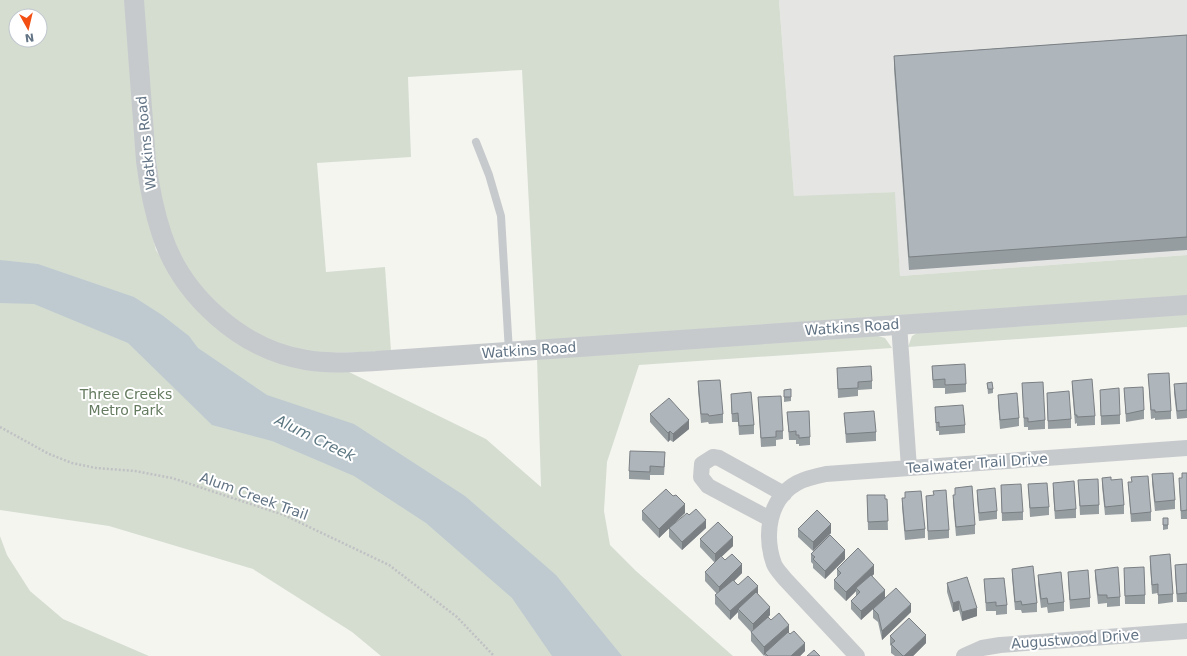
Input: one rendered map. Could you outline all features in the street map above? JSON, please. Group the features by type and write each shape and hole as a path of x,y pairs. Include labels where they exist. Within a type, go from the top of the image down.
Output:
{"street":[{"name":"Watkins Road","path":"134,0 146,161 150,187 162,235 176,265 204,304 224,323 249,340 275,351 306,360 336,363 368,362 1187,305"},
{"path":"899,324 909,468"},
{"name":"Tealwater Trail Drive","path":"780,498 795,484 809,478 826,474 1187,448"},
{"path":"770,519 708,486 701,477 702,464 713,457 719,458 780,498 770,519 770,548 775,566 785,579 857,656"},
{"name":"Augustwood Drive","path":"964,656 982,648 1000,645 1187,631"}],"lane":[{"path":"476,142 489,175 501,216 509,352"}],"path":[{"name":"Alum Creek Trail","path":"0,427 49,454 72,463 96,468 135,471 172,478 284,515 389,565 456,617 494,656"}],"shaded area":[{"path":"779,0 1187,0 1187,255 900,276 894,192 794,197"}],"green space":[{"name":"Three Creeks Metro Park","path":"0,0 127,0 143,196 156,250 182,290 196,284 170,239 156,180 142,0 779,0 794,196 895,192 900,276 1187,255 1187,297 536,342 522,70 408,77 411,157 317,163 326,272 385,267 391,351 329,353 306,351 486,439 541,487 537,358 871,334 885,338 892,348 639,365 607,462 604,511 610,545 636,571 733,656 381,656 352,632 253,569 109,526 0,510"},
{"path":"1187,310 1187,327 908,347 912,336 922,330"},
{"path":"0,536 7,555 30,591 63,619 149,656 0,656"}],"water":[{"name":"Alum Creek","path":"0,260 38,264 134,297 162,315 189,336 198,348 267,395 354,424 465,496 556,575 622,656 552,656 512,598 426,523 354,476 272,441 212,425 128,343 34,304 0,303"}],"building":[{"path":"1187,35 1187,237 909,257 894,56"},
{"path":"965,364 966,384 945,385 945,379 933,380 932,366"},
{"path":"871,366 872,381 858,382 858,388 838,389 837,368"},
{"path":"1169,373 1171,411 1155,412 1155,410 1151,410 1148,374"},
{"path":"1092,379 1095,416 1077,417 1077,415 1075,415 1072,381"},
{"path":"720,380 723,414 709,416 708,414 701,414 698,381"},
{"path":"992,382 993,389 988,389 987,383"},
{"path":"1043,382 1045,420 1028,422 1028,418 1024,418 1022,383"},
{"path":"1187,383 1187,410 1177,411 1174,384"},
{"path":"1143,387 1144,410 1126,414 1124,388"},
{"path":"1119,388 1120,415 1101,416 1100,390"},
{"path":"791,389 791,397 784,397 784,390"},
{"path":"1069,391 1071,419 1048,421 1047,393"},
{"path":"751,392 754,425 739,426 738,413 732,414 731,394"},
{"path":"1017,393 1019,418 1000,420 998,395"},
{"path":"781,396 783,431 776,431 776,437 761,438 758,397"},
{"path":"669,398 689,420 673,434 670,431 668,433 650,414"},
{"path":"963,405 965,425 939,427 939,422 936,423 935,407"},
{"path":"809,411 810,437 799,438 799,435 796,435 796,431 789,432 787,412"},
{"path":"874,411 876,432 846,434 844,413"},
{"path":"630,451 665,452 664,467 650,466 650,472 629,471"},
{"path":"1173,473 1175,500 1155,502 1152,474"},
{"path":"1182,473 1187,473 1187,510 1181,511 1179,478 1182,478"},
{"path":"1148,476 1151,512 1131,514 1128,482 1132,482 1131,477"},
{"path":"1111,477 1111,480 1122,479 1124,505 1105,507 1102,478"},
{"path":"1098,479 1099,505 1080,506 1078,480"},
{"path":"1074,481 1076,509 1055,511 1053,483"},
{"path":"1047,483 1049,507 1030,508 1028,484"},
{"path":"1021,484 1023,512 1002,513 1001,485"},
{"path":"972,486 975,525 956,527 953,495 955,495 955,488"},
{"path":"995,488 997,511 979,513 977,490"},
{"path":"666,489 673,496 676,495 685,504 659,529 642,511"},
{"path":"946,490 949,530 928,531 926,496 934,495 933,491"},
{"path":"921,491 925,529 905,531 902,498 905,498 905,492"},
{"path":"867,495 885,495 885,499 887,499 888,521 868,522"},
{"path":"696,509 706,520 682,542 669,528 687,513 689,515"},
{"path":"817,510 831,524 813,542 798,529"},
{"path":"1163,518 1168,518 1168,525 1163,525"},
{"path":"718,522 733,537 715,554 700,539"},
{"path":"830,535 845,550 825,571 813,559 815,557 811,554"},
{"path":"858,548 874,565 846,592 834,580 841,573 837,569"},
{"path":"732,554 742,564 719,587 705,572 721,556 725,560"},
{"path":"1170,554 1173,594 1158,595 1158,584 1152,585 1150,556"},
{"path":"1187,564 1187,593 1177,594 1175,565"},
{"path":"1033,566 1037,603 1022,605 1021,601 1015,602 1012,569"},
{"path":"1118,567 1120,597 1107,598 1107,595 1098,595 1095,570"},
{"path":"1144,567 1145,595 1125,596 1124,568"},
{"path":"1088,570 1090,598 1070,600 1068,572"},
{"path":"1061,572 1064,602 1048,604 1047,598 1041,599 1038,575"},
{"path":"871,575 885,590 861,611 851,601 860,592 856,588"},
{"path":"748,576 758,586 730,611 715,595 733,580 738,585"},
{"path":"967,577 977,608 962,612 959,601 953,603 947,583"},
{"path":"1004,578 1007,605 996,606 996,602 986,603 984,579"},
{"path":"896,588 911,604 882,631 878,614 873,609"},
{"path":"756,592 770,607 753,624 738,609"},
{"path":"779,613 789,625 764,647 751,632 768,617 771,620"},
{"path":"909,618 926,635 903,656 891,644 895,641 890,636"},
{"path":"794,631 805,643 791,656 768,656 765,653 788,632 790,634"},
{"path":"814,650 820,656 807,656"}]}
